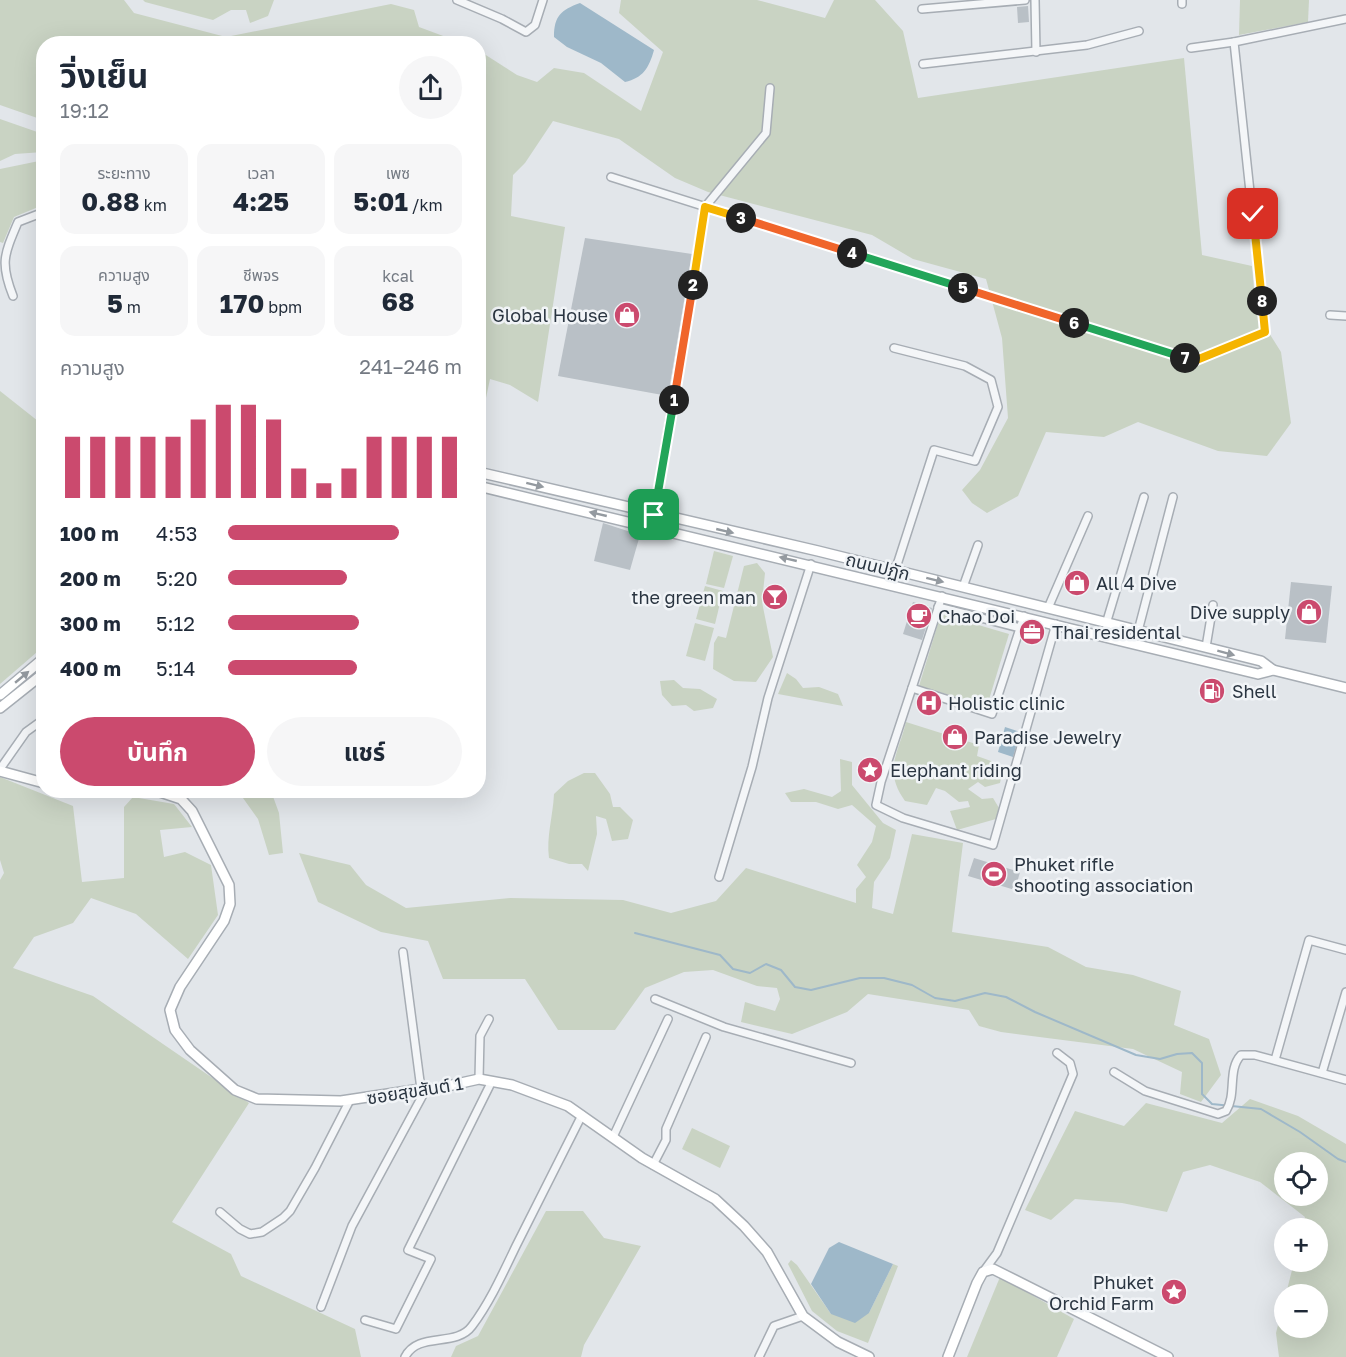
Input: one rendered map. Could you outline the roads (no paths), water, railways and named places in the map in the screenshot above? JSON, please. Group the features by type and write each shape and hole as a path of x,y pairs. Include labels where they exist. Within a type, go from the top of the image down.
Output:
{"main road":[{"name":"ถนนปฏัก","path":"486,474 1206,647 1261,662 1274,670 1346,688"},
{"name":"ถนนปฏัก","path":"486,488 811,564 1258,674 1274,670"},
{"path":"628,521 630,509"},
{"path":"0,695 36,665"},
{"path":"0,708 36,679"},
{"path":"0,770 36,781"},
{"name":"ซอยสุขสันต์ 1","path":"181,798 192,811 229,885 230,904 224,921 180,987 170,1010 175,1030 190,1050 235,1090 250,1098 264,1100 350,1100 423,1090 479,1079 512,1085 568,1106 653,1165 714,1199 744,1226 767,1252 803,1316 838,1342 869,1357"},
{"path":"948,1357 983,1272 993,1269 1168,1357"}],"street":[{"path":"457,0 526,32 535,25 543,0"},
{"path":"922,9 1025,0"},
{"path":"1035,0 1036,51"},
{"path":"1191,48 1234,42 1346,19"},
{"path":"923,64 1087,45 1138,31"},
{"path":"611,177 1194,361 1265,332 1234,42"},
{"path":"654,515 705,207 766,133 770,88"},
{"path":"13,297 4,275 4,255 18,222 36,215"},
{"path":"1330,315 1346,316"},
{"path":"894,348 965,366 991,380 998,407 975,461 934,450 895,571"},
{"path":"1106,624 1144,497"},
{"path":"1138,631 1173,497"},
{"path":"1047,608 1088,516"},
{"path":"963,587 978,545"},
{"path":"719,877 752,767 768,698 811,564"},
{"path":"942,596 881,782 876,805 903,818 993,845 1056,624"},
{"path":"1206,647 1213,604"},
{"path":"938,607 1020,628"},
{"path":"912,688 992,714 1024,616"},
{"path":"0,770 26,732 36,725"},
{"path":"1275,1060 1309,940 1346,950"},
{"path":"321,1307 352,1226 423,1090 403,952"},
{"path":"1322,1074 1346,992"},
{"path":"655,999 724,1027 851,1063"},
{"path":"479,1079 480,1036 489,1019"},
{"path":"613,1137 668,1019"},
{"path":"653,1165 666,1140 666,1130 706,1036"},
{"path":"983,1272 997,1253 1073,1074 1070,1064 1056,1053"},
{"path":"1114,1072 1145,1091 1218,1114 1229,1106 1234,1067 1241,1055 1255,1055 1346,1080"},
{"path":"365,1320 396,1329 431,1259 408,1250 492,1081"},
{"path":"220,1212 240,1229 250,1234 262,1232 283,1218 290,1211 315,1168 350,1100"},
{"path":"405,1357 408,1350 416,1344 462,1334 473,1325 500,1278 582,1115"},
{"path":"759,1357 774,1326 803,1316"}],"water":[{"path":"580,3 654,50 650,62 641,75 625,82 601,63 567,47 554,37 555,24 563,11"},
{"path":"1005,727 1020,732 1013,757 998,752"},
{"path":"839,1242 893,1264 869,1313 855,1323 831,1314 811,1284 829,1248"}],"waterway":[{"path":"635,933 720,955 733,969 750,973 766,964 781,970 795,987 811,990 860,978 884,978 912,985 935,998 955,1001 985,993 1006,997 1035,1012 1136,1055 1160,1059 1192,1053 1202,1063 1202,1094 1212,1104 1261,1109 1346,1162"}],"place":[{"name":"Global House","path":"627,315"},
{"name":"All 4 Dive","path":"1077,583"},
{"name":"the green man","path":"775,597"},
{"name":"Dive supply","path":"1309,612"},
{"name":"Chao Doi","path":"919,616"},
{"name":"Thai residental","path":"1032,632"},
{"name":"Shell","path":"1212,691"},
{"name":"Holistic clinic","path":"929,703"},
{"name":"Paradise Jewelry","path":"955,737"},
{"name":"Elephant riding","path":"870,770"},
{"name":"Phuket rifle shooting association","path":"994,874"},
{"name":"Phuket Orchid Farm","path":"1174,1292"}]}
